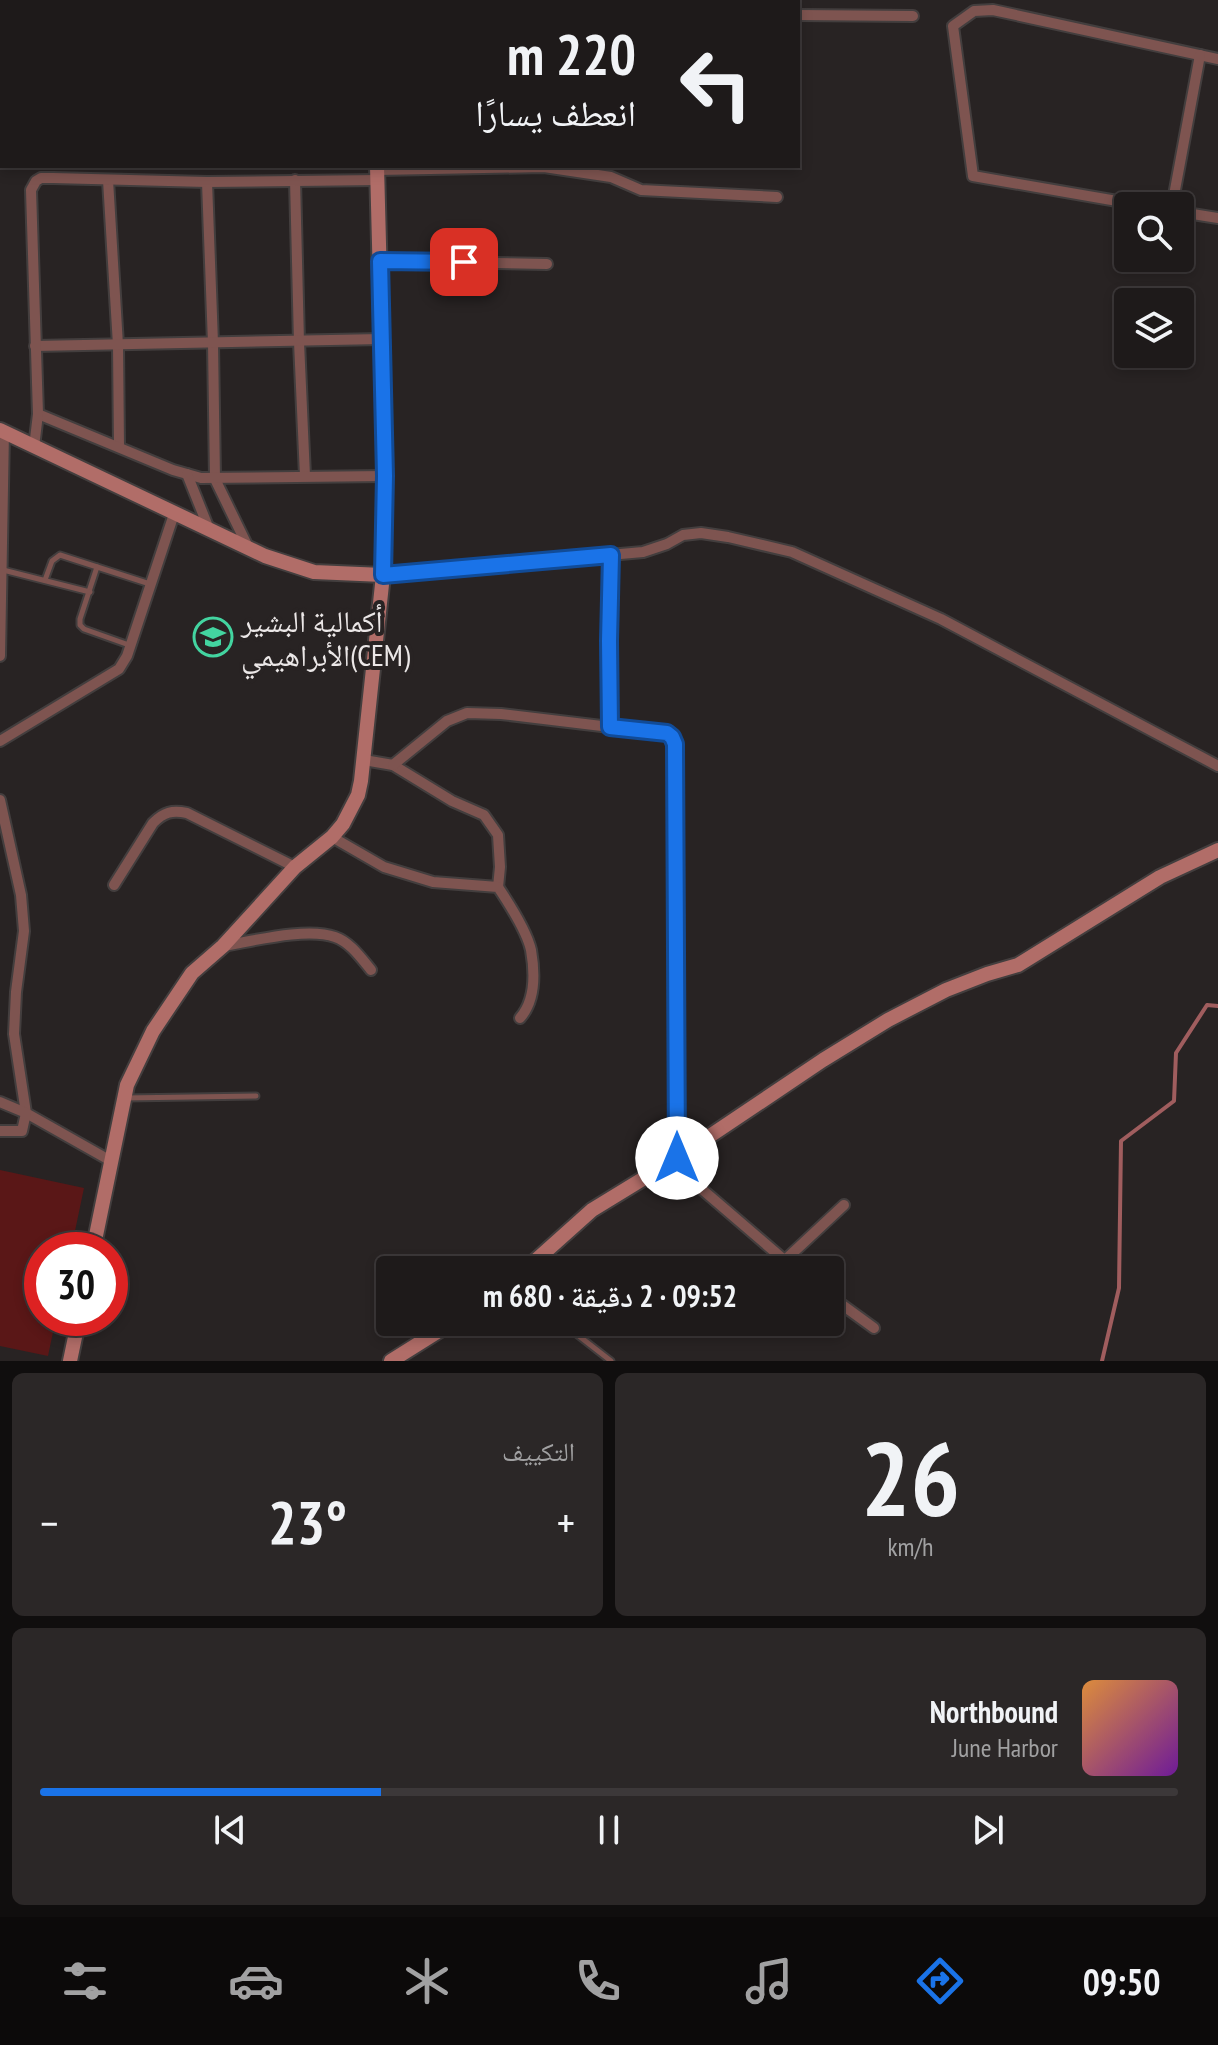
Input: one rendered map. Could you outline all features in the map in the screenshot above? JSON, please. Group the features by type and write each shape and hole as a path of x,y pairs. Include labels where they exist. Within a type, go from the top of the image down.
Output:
{"street":[{"path":"1114,200 973,176 953,26 974,11 993,10 1218,59"},
{"path":"800,15 913,16"},
{"path":"1175,192 1200,55"},
{"path":"34,447 38,414 32,185 41,178 207,182 511,168"},
{"path":"551,168 611,177 641,190 777,197"},
{"path":"97,1232 127,1085 153,1031 192,973 223,946 295,867 332,837 343,824 358,795 383,575 385,476 377,172"},
{"path":"108,180 118,345 119,447"},
{"path":"295,180 305,476"},
{"path":"207,182 215,479 249,549"},
{"path":"1194,214 1218,218"},
{"path":"380,261 547,264"},
{"path":"35,346 382,339"},
{"path":"38,414 173,470 201,478 385,476"},
{"path":"0,656 2,430 249,549 314,572 383,575 643,552 683,535 701,533 792,552 941,619 1218,766"},
{"path":"187,474 210,531"},
{"path":"0,741 119,669 174,514"},
{"path":"610,727 611,555"},
{"path":"393,765 447,721 467,713 667,733 672,737 675,744 677,1158 683,1173 778,1256"},
{"path":"364,760 393,765 452,801 484,815 498,835 498,887 531,948 533,993 527,1010 520,1018"},
{"path":"0,800 21,895 24,931 14,1034 26,1113 22,1131 0,1131"},
{"path":"114,885 153,823 172,810 187,813 295,867"},
{"path":"332,837 384,867 433,882 498,887"},
{"path":"541,1256 592,1210 888,1020 946,990 1018,965 1160,877 1218,850"},
{"path":"223,946 303,933 323,934 345,942 371,970"},
{"path":"0,1102 26,1113 111,1161"},
{"path":"789,1256 844,1205"},
{"path":"844,1306 874,1328"},
{"path":"70,1361 75,1336"},
{"path":"391,1361 431,1336"}],"lane":[{"path":"45,580 52,561 56,556 63,555 151,585"},
{"path":"98,567 80,619 82,627 130,645"},
{"path":"2,570 90,592"},
{"path":"124,1098 256,1096"},
{"path":"579,1336 611,1361"}],"shaded area":[{"path":"0,1170 84,1188 75,1232 24,1232 24,1336 52,1336 48,1356 0,1346"}],"waterway":[{"path":"1102,1361 1119,1288 1121,1141 1174,1101 1176,1053 1207,1005 1218,1006"}],"place":[{"name":"أكمالية البشير الأبراهيمي(CEM)","path":"213,637"}],"route":[{"path":"464,262 380,261 385,476 383,575 611,555 610,727 667,733 675,744 677,1158"}]}
